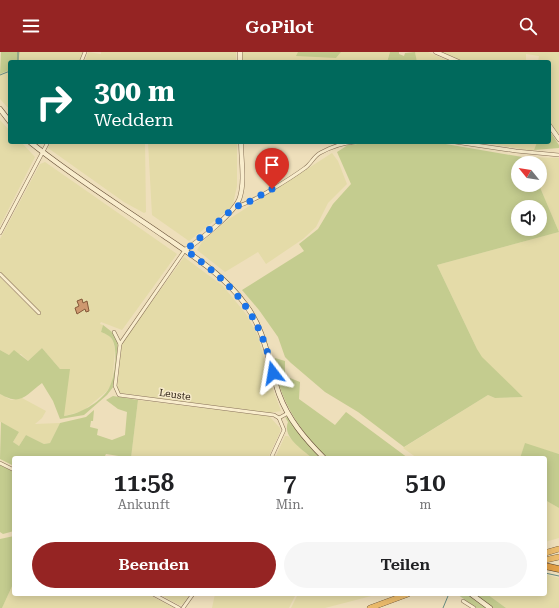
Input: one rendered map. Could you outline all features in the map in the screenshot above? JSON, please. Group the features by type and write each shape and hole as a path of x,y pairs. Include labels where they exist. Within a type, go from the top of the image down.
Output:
{"highway":[{"path":"547,552 559,549"},
{"path":"547,559 559,556"},
{"path":"547,566 559,569"},
{"path":"370,608 403,596"}],"main road":[{"path":"0,109 8,119"},
{"path":"33,144 186,250 225,281 246,304 261,332 279,394 288,413 300,433 322,456"},
{"path":"474,596 490,608"}],"street":[{"path":"436,52 454,60"},
{"path":"551,128 559,139"},
{"path":"0,232 47,144"},
{"path":"186,250 236,206 242,185 241,144"},
{"path":"236,206 243,205 290,178 307,167 319,153 341,144"},
{"path":"467,144 516,152 559,155"},
{"name":"Leuste","path":"186,250 125,334 120,344 115,386 119,395 272,415 279,418"},
{"path":"0,274 39,313"},
{"name":"Leuste","path":"120,344 115,333 125,334"},
{"path":"272,456 284,430 279,418 288,413"},
{"path":"0,463 12,469"},
{"path":"157,596 179,608"},
{"path":"183,608 192,596"},
{"path":"464,601 474,608"}],"shaded area":[{"path":"20,52 83,52 80,60 18,60"},
{"path":"88,52 101,54 101,52 236,52 236,60 86,60"},
{"path":"242,52 298,52 336,58 341,52 390,52 387,60 242,60"},
{"path":"415,52 428,52 446,60 417,60"},
{"path":"441,52 559,52 559,135 551,124 551,60 538,60 539,56 526,54 526,60 459,60"},
{"path":"8,71 8,108 0,99 0,74"},
{"path":"0,120 8,129 8,144 23,144 35,157 0,226"},
{"path":"50,144 145,144 146,212 144,213 124,202 48,148"},
{"path":"148,144 237,144 237,186 233,204 229,209 189,241 152,215"},
{"path":"492,144 536,144 534,150"},
{"path":"332,153 338,161 347,184 328,203 316,227 303,239 266,264 258,252 225,272 197,250 202,242 229,219"},
{"path":"547,158 559,158 559,232 547,204 547,200 545,200 542,192 547,192"},
{"path":"45,162 177,254 122,330 101,322 100,324 103,325 101,332 109,335 113,341 115,350 112,383 107,391 83,411 64,416 60,369 42,348 28,361 21,354 9,355 0,350 0,277 35,312 38,314 39,312 0,272 0,239 40,164"},
{"path":"559,232 559,454 525,444 521,456 414,456 403,448 488,395 495,398 523,397 481,357 437,265"},
{"path":"184,257 223,286 246,314 258,336 270,381 281,411 269,413 120,393 117,388 122,343"},
{"path":"0,394 11,400 22,398 46,411 42,418 35,424 60,423 50,443 44,444 26,435 19,446 13,442 19,432 0,422"},
{"path":"138,400 269,416 280,428 280,432 269,456 131,456"},
{"path":"285,436 288,436 310,456 276,456"},
{"path":"547,501 559,508 559,538 547,541"},
{"path":"547,575 559,578 559,608 506,608 490,596 547,596"},
{"path":"12,586 12,596 152,596 174,608 2,608"},
{"path":"163,596 189,596 183,604 179,605"},
{"path":"215,596 295,596 289,608 212,608"},
{"path":"297,596 371,596 325,608 291,608"}],"green space":[{"path":"1,52 20,52 18,60 8,60 8,71 0,74"},
{"path":"298,52 341,52 336,58 296,56"},
{"path":"390,52 399,52 399,54 404,56 405,53 415,52 417,60 388,60"},
{"path":"551,133 559,145 559,148 534,150 536,144 551,144"},
{"path":"446,144 516,156 511,156 511,192 542,192 545,200 511,200 511,236 544,236 437,265 482,357 523,397 495,398 488,395 404,447 358,412 325,392 285,357 278,337 259,310 242,290 304,251 299,244 318,229 333,204 351,184 337,152 348,145"},
{"path":"547,204 559,232 547,235"},
{"path":"103,325 112,332 118,342 114,386 107,395 84,415 60,419 53,401 42,383 22,398 7,398 0,394 0,350 9,355 14,350 28,361 42,348 60,369 70,369 64,416 76,413 89,407 100,399 108,390 115,366 115,346 111,338 101,332"},
{"path":"275,358 285,361 285,376 300,382 299,399 335,425 346,412 405,456 324,456 307,436 292,414 276,377 272,362"},
{"path":"113,396 138,400 131,456 106,454 105,456 12,456 12,465 0,459 1,422 19,432 13,442 19,446 26,435 44,444 50,443 60,423 86,417 94,410 93,421 91,421 90,427 98,429 97,435 112,440 125,435 127,412 118,409 106,400"},
{"path":"285,417 289,418 304,440 319,456 309,456 298,447 290,438 288,433 288,422"},
{"path":"525,443 559,454 559,508 547,501 547,456 521,456"},
{"path":"0,465 12,471 12,532 3,534 0,532"},
{"path":"12,536 12,586 2,608 0,608 0,539"},
{"path":"460,596 470,596 486,608 476,608"},
{"path":"477,596 490,596 506,608 493,608"}],"building":[{"path":"82,299 83,303 87,301 89,311 86,312 85,309 77,314 75,308 79,306 77,301"}],"waterway":[{"path":"18,52 18,60"},
{"path":"0,75 8,72"},
{"path":"547,573 559,576"},
{"path":"443,608 448,596"}],"route":[{"path":"272,189 243,205 236,206 186,250 225,281 246,304 261,332 270,358 273,373"}]}
